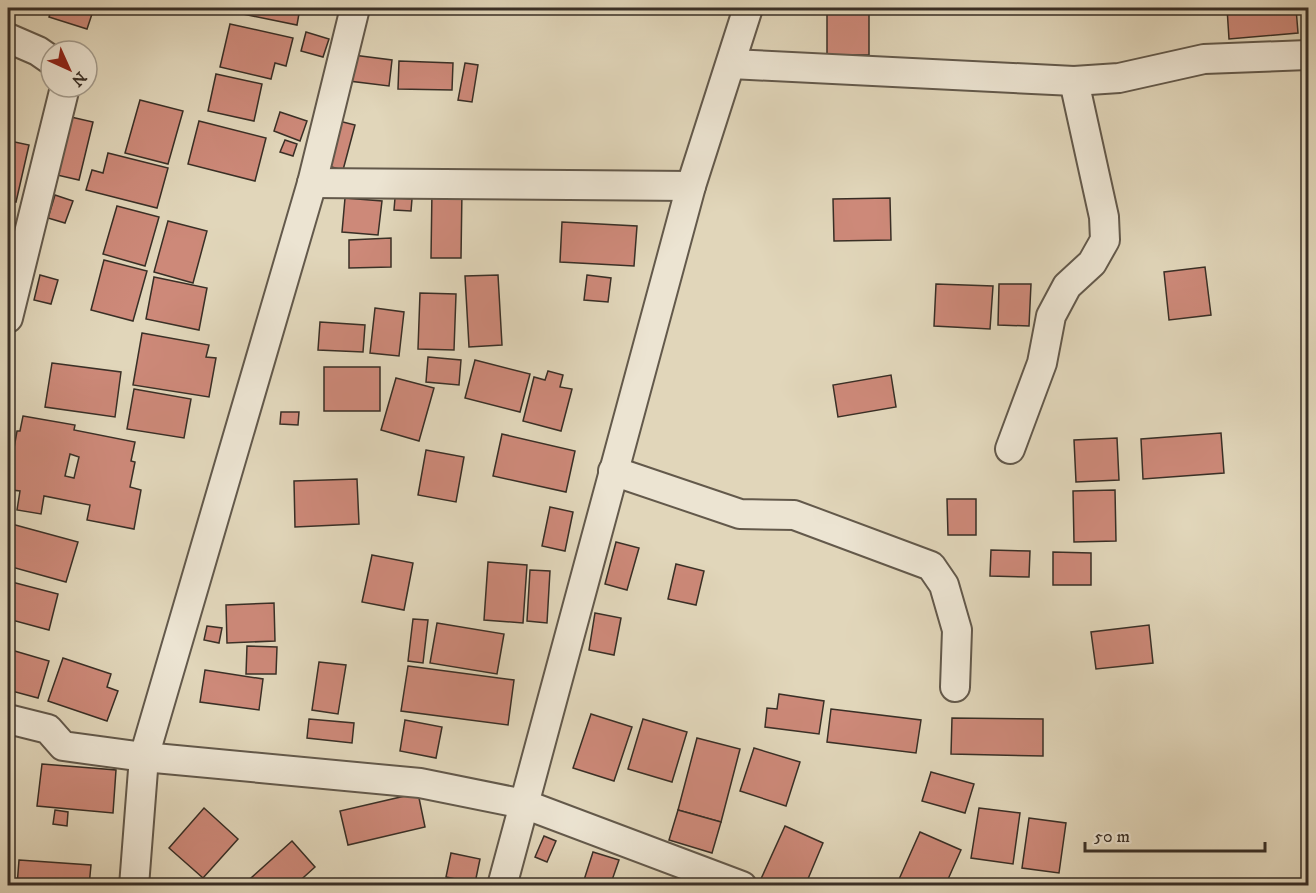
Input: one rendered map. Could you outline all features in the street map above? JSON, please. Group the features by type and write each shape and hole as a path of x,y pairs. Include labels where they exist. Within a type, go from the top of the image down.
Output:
{"street":[{"path":"134,885 144,757 312,183 354,8"},
{"path":"502,885 691,186 748,8"},
{"path":"8,38 39,52"},
{"path":"731,64 1074,81 1119,78 1204,59 1308,55"},
{"path":"1010,449 1042,363 1051,316 1067,286 1092,263 1105,240 1104,217 1074,81"},
{"path":"8,318 62,99"},
{"path":"312,183 691,186"},
{"path":"613,471 740,514 794,515 931,566 944,585 957,630 956,687"},
{"path":"8,719 48,729 63,746 144,757 420,783 524,804 742,885"}],"building":[{"path":"52,8 94,8 87,29 49,17"},
{"path":"229,8 300,8 297,25 228,11"},
{"path":"1227,8 1296,8 1298,33 1229,39"},
{"path":"869,10 869,55 827,55 827,11"},
{"path":"230,24 293,38 286,66 275,63 271,79 220,67"},
{"path":"306,32 329,39 323,57 301,51"},
{"path":"353,55 392,60 389,86 349,81"},
{"path":"399,61 453,63 452,90 398,89"},
{"path":"465,63 478,65 472,102 458,100"},
{"path":"216,74 262,84 254,121 208,111"},
{"path":"140,100 183,111 168,164 125,153"},
{"path":"280,112 307,121 300,141 274,131"},
{"path":"71,117 93,122 79,180 57,175"},
{"path":"335,120 355,125 343,170 324,165"},
{"path":"199,121 266,138 255,181 188,164"},
{"path":"285,140 297,144 293,156 280,152"},
{"path":"10,141 29,145 16,202 8,200"},
{"path":"108,153 168,168 157,208 86,190 92,170 103,173"},
{"path":"432,190 462,190 461,258 431,258"},
{"path":"55,195 73,201 65,223 48,218"},
{"path":"345,198 382,201 378,235 342,232"},
{"path":"395,198 412,199 411,211 394,210"},
{"path":"890,198 891,240 834,241 833,199"},
{"path":"117,206 159,217 145,266 103,254"},
{"path":"168,221 207,231 193,283 154,272"},
{"path":"562,222 637,226 634,266 560,262"},
{"path":"391,238 391,267 349,268 349,240"},
{"path":"104,260 147,271 133,321 91,310"},
{"path":"1205,267 1211,315 1169,320 1164,272"},
{"path":"40,275 58,280 51,304 34,300"},
{"path":"498,275 502,345 469,347 465,276"},
{"path":"587,275 611,278 608,302 584,300"},
{"path":"154,277 207,288 199,330 146,319"},
{"path":"936,284 993,286 990,329 934,326"},
{"path":"999,284 1031,284 1029,326 998,325"},
{"path":"420,293 456,294 454,350 418,349"},
{"path":"375,308 404,312 399,356 370,353"},
{"path":"320,322 365,325 363,352 318,350"},
{"path":"142,333 209,345 206,357 216,358 209,397 133,385"},
{"path":"428,357 461,360 459,385 426,382"},
{"path":"475,360 530,374 520,412 465,398"},
{"path":"52,363 121,372 115,417 45,407"},
{"path":"324,367 380,367 380,411 324,411"},
{"path":"548,371 563,375 560,387 572,389 561,431 523,421 534,377 545,380"},
{"path":"891,375 896,407 838,417 833,385"},
{"path":"396,378 434,388 419,441 381,430"},
{"path":"134,389 191,399 184,438 127,429"},
{"path":"281,412 299,412 298,425 280,424"},
{"path":"23,416 75,425 74,430 135,442 131,461 135,462 130,487 141,490 134,529 87,520 90,505 44,496 41,514 17,510 20,491 12,490 13,486 8,485 8,482 17,431 20,431","holes":["70,454 79,457 74,478 65,476"]},
{"path":"1221,433 1224,473 1143,479 1141,439"},
{"path":"502,434 575,451 566,492 493,476"},
{"path":"1117,438 1119,480 1076,482 1074,440"},
{"path":"426,450 464,457 456,502 418,495"},
{"path":"357,479 359,524 295,527 294,481"},
{"path":"1115,490 1116,541 1074,542 1073,491"},
{"path":"947,499 976,499 976,535 948,535"},
{"path":"550,507 573,512 565,551 542,546"},
{"path":"8,523 78,542 66,582 8,566"},
{"path":"616,542 639,548 627,590 605,584"},
{"path":"991,550 1030,551 1029,577 990,576"},
{"path":"1053,552 1091,553 1091,585 1053,585"},
{"path":"372,555 413,563 404,610 362,602"},
{"path":"488,562 527,565 523,623 484,620"},
{"path":"676,564 704,571 696,605 668,599"},
{"path":"530,570 550,571 547,623 527,621"},
{"path":"8,581 58,594 49,630 8,619"},
{"path":"274,603 275,641 227,643 226,605"},
{"path":"595,613 621,618 614,655 589,650"},
{"path":"413,619 428,620 423,663 408,661"},
{"path":"437,623 504,634 497,674 430,663"},
{"path":"1149,625 1153,663 1096,669 1091,632"},
{"path":"207,626 222,628 219,643 204,640"},
{"path":"247,646 277,647 276,674 246,674"},
{"path":"8,649 49,661 38,698 8,690"},
{"path":"63,658 111,674 107,687 118,691 107,721 48,701"},
{"path":"319,662 346,665 338,714 312,710"},
{"path":"408,666 514,680 508,725 401,711"},
{"path":"205,670 263,679 259,710 200,702"},
{"path":"779,694 824,701 819,734 765,727 767,708 777,709"},
{"path":"831,709 921,720 916,753 827,742"},
{"path":"591,714 632,727 614,781 573,768"},
{"path":"952,718 1043,719 1043,756 951,754"},
{"path":"309,719 354,723 352,743 307,738"},
{"path":"643,719 687,732 672,782 628,769"},
{"path":"405,720 442,727 436,758 400,751"},
{"path":"697,738 740,749 721,822 678,810"},
{"path":"754,748 800,762 786,806 740,791"},
{"path":"42,764 116,770 113,813 37,806"},
{"path":"931,772 974,784 965,813 922,801"},
{"path":"418,793 425,827 348,845 340,811"},
{"path":"204,808 238,839 203,878 169,848"},
{"path":"979,808 1020,813 1013,864 971,858"},
{"path":"55,810 68,812 67,826 53,824"},
{"path":"678,810 721,822 712,853 669,840"},
{"path":"1029,818 1066,823 1059,873 1022,868"},
{"path":"785,826 823,843 805,886 770,886 760,881"},
{"path":"920,832 961,850 945,886 896,886"},
{"path":"544,836 556,841 547,862 535,857"},
{"path":"292,841 315,867 294,886 242,886"},
{"path":"593,852 619,860 610,886 599,886 584,880"},
{"path":"451,853 480,859 475,883 446,877"},
{"path":"19,860 91,865 89,886 17,886"}]}
